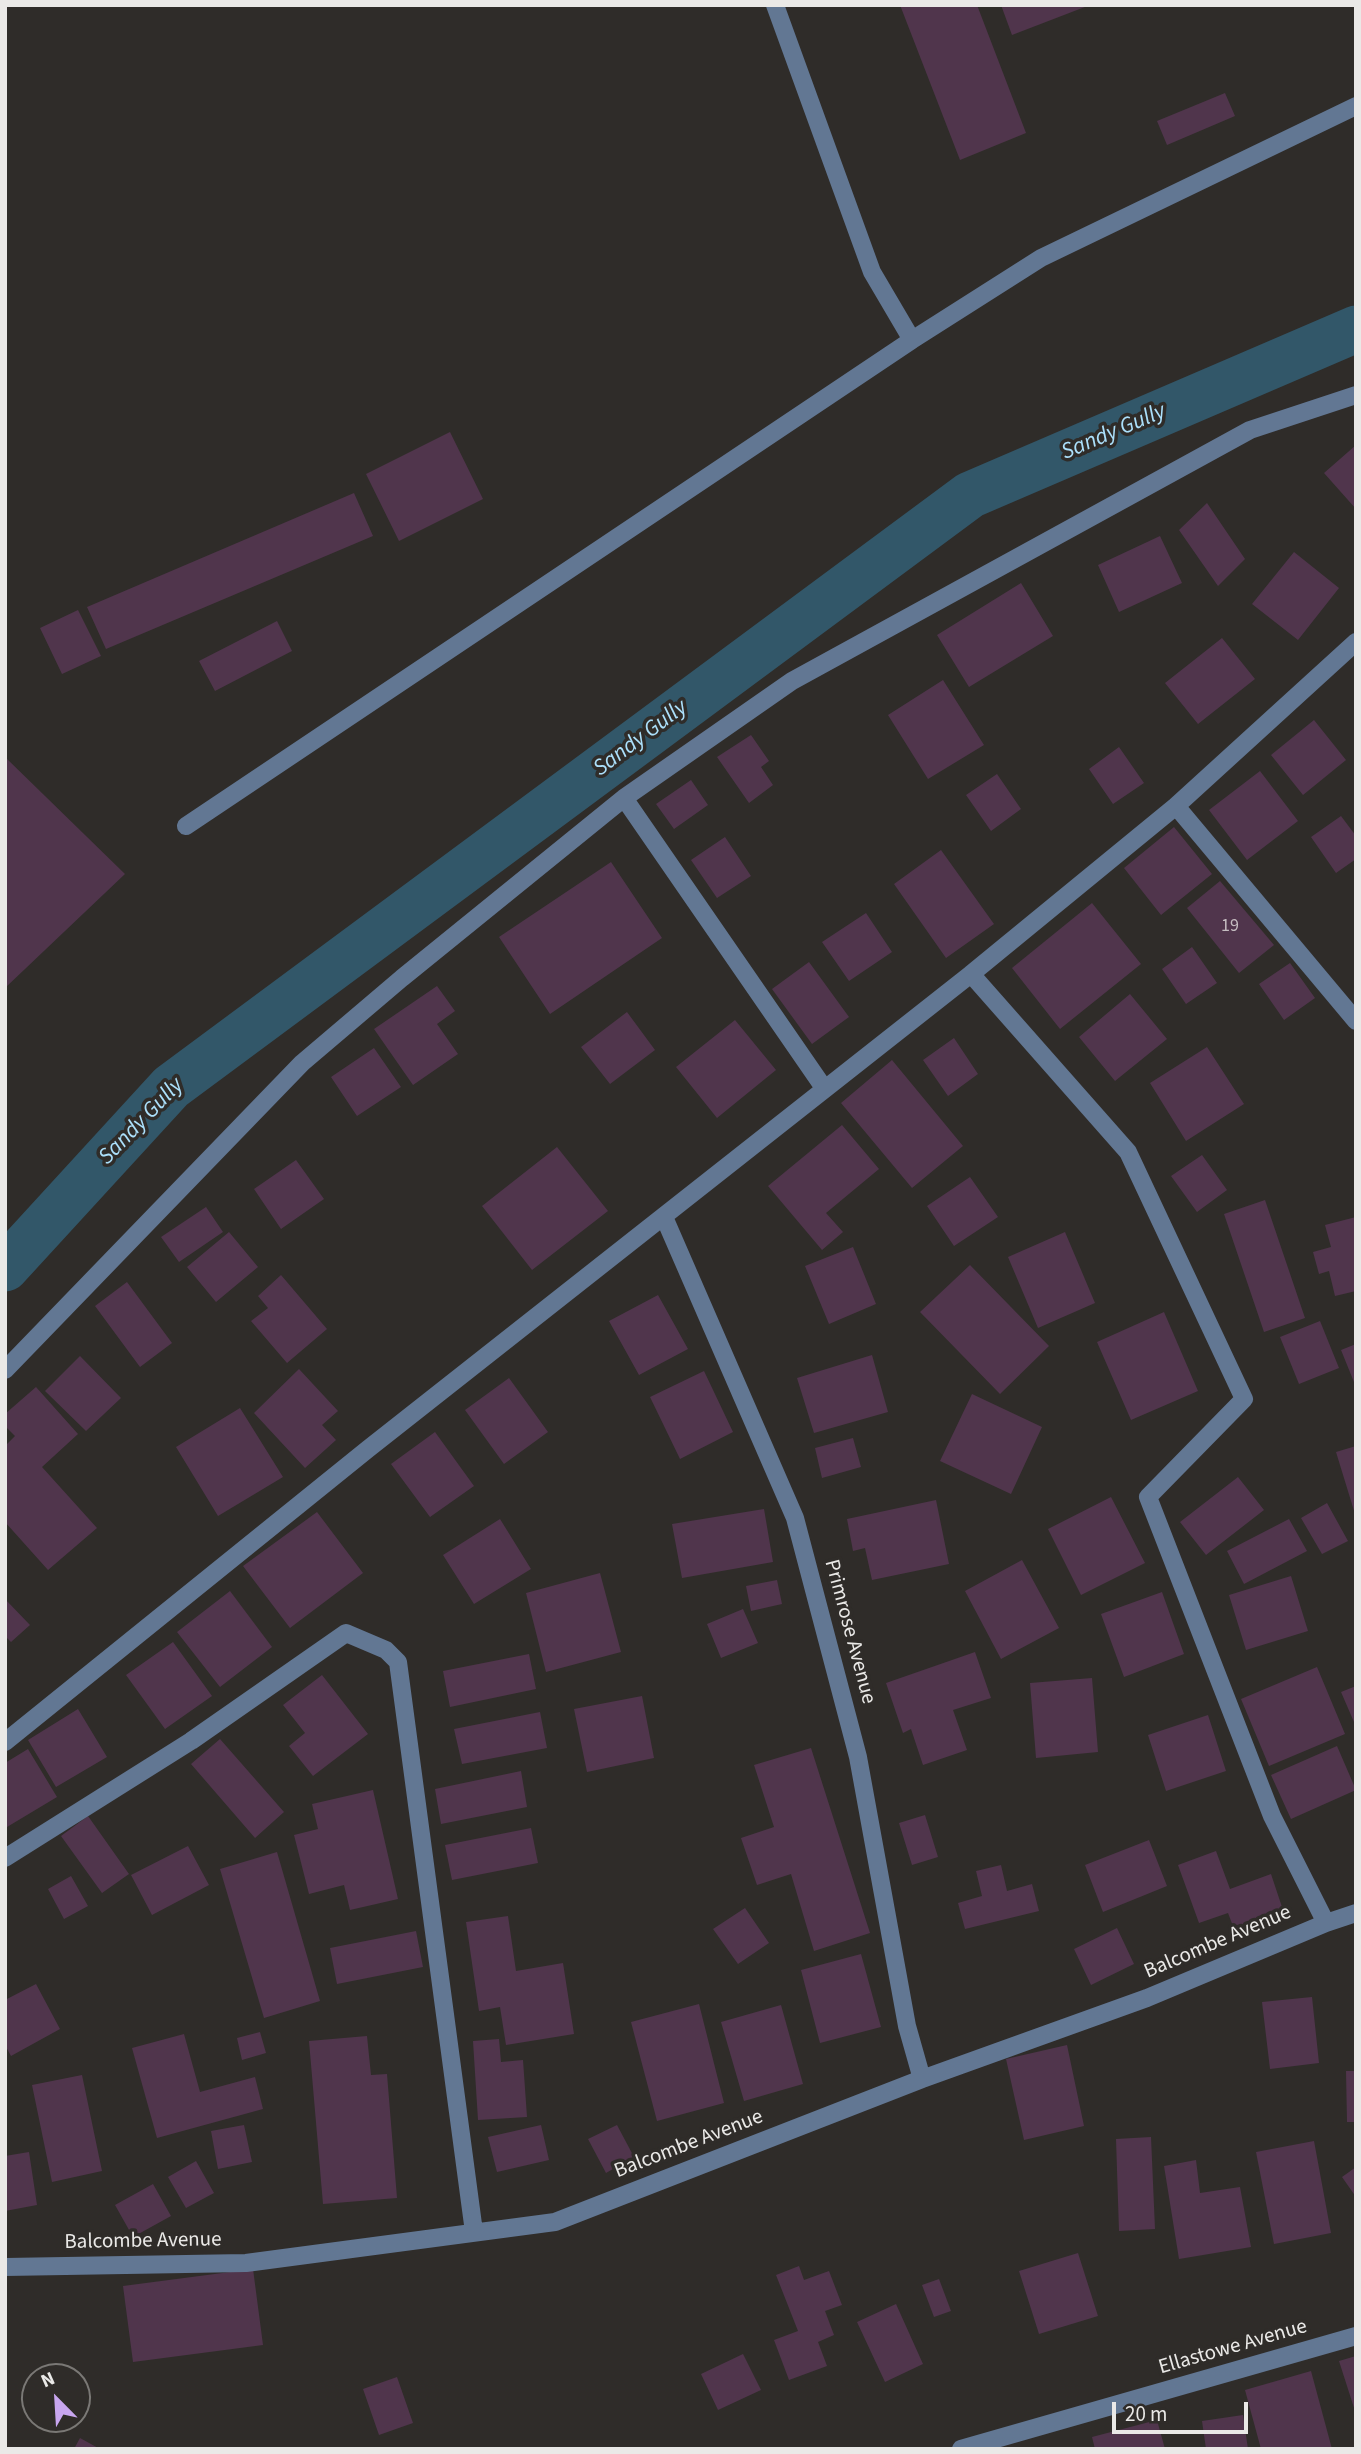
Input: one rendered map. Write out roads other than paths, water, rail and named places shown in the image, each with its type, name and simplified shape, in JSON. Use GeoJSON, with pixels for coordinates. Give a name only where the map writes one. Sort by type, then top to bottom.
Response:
{"type":"FeatureCollection","features":[{"type":"Feature","properties":{"kind":"street"},"geometry":{"type":"LineString","coordinates":[[775,5],[872,272],[912,340]]}},
{"type":"Feature","properties":{"kind":"street"},"geometry":{"type":"LineString","coordinates":[[186,826],[912,340],[1041,258],[1356,106]]}},
{"type":"Feature","properties":{"kind":"street"},"geometry":{"type":"LineString","coordinates":[[5,1370],[302,1063],[624,798],[792,681],[1250,430],[1356,395]]}},
{"type":"Feature","properties":{"kind":"street"},"geometry":{"type":"LineString","coordinates":[[5,1742],[368,1449],[971,974],[1176,806],[1356,642]]}},
{"type":"Feature","properties":{"kind":"street"},"geometry":{"type":"LineString","coordinates":[[624,798],[824,1088]]}},
{"type":"Feature","properties":{"kind":"street"},"geometry":{"type":"LineString","coordinates":[[1176,806],[1356,1021]]}},
{"type":"Feature","properties":{"kind":"street"},"geometry":{"type":"LineString","coordinates":[[971,974],[1128,1152],[1244,1399],[1148,1497],[1272,1816],[1326,1923]]}},
{"type":"Feature","properties":{"kind":"street","name":"Primrose Avenue"},"geometry":{"type":"LineString","coordinates":[[664,1217],[795,1518],[858,1757],[907,2026],[922,2079]]}},
{"type":"Feature","properties":{"kind":"street"},"geometry":{"type":"LineString","coordinates":[[5,1858],[191,1741],[346,1633],[386,1650],[398,1662],[474,2232]]}},
{"type":"Feature","properties":{"kind":"street","name":"Balcombe Avenue"},"geometry":{"type":"LineString","coordinates":[[5,2267],[246,2263],[555,2222],[922,2079],[1147,1998],[1356,1913]]}},
{"type":"Feature","properties":{"kind":"street","name":"Ellastowe Avenue"},"geometry":{"type":"LineString","coordinates":[[961,2449],[1356,2336]]}},
{"type":"Feature","properties":{"kind":"waterway","name":"Sandy Gully"},"geometry":{"type":"LineString","coordinates":[[5,1268],[171,1087],[970,495],[1356,329]]}}]}
